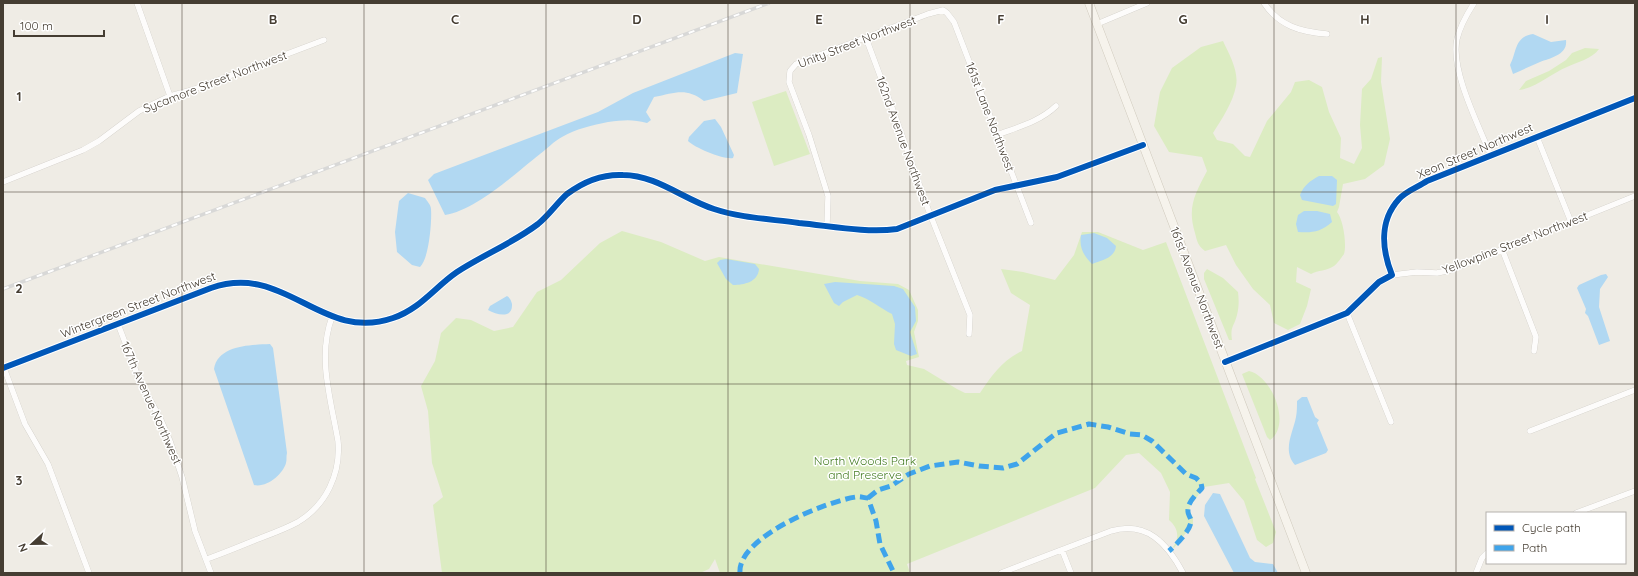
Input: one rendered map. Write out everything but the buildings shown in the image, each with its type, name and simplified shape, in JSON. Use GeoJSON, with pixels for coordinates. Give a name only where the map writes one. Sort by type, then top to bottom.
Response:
{"type":"FeatureCollection","features":[{"type":"Feature","properties":{"kind":"main road","name":"161st Avenue Northwest"},"geometry":{"type":"LineString","coordinates":[[1089,3],[1306,573]]}},
{"type":"Feature","properties":{"kind":"street"},"geometry":{"type":"LineString","coordinates":[[137,3],[170,96]]}},
{"type":"Feature","properties":{"kind":"street"},"geometry":{"type":"LineString","coordinates":[[1097,24],[1147,3]]}},
{"type":"Feature","properties":{"kind":"street"},"geometry":{"type":"LineString","coordinates":[[1264,3],[1277,18],[1291,27],[1307,32],[1327,34]]}},
{"type":"Feature","properties":{"kind":"street"},"geometry":{"type":"LineString","coordinates":[[1474,3],[1463,23],[1457,40],[1457,65],[1469,103],[1491,156]]}},
{"type":"Feature","properties":{"kind":"street","name":"Unity Street Northwest"},"geometry":{"type":"LineString","coordinates":[[827,226],[828,196],[809,135],[789,82],[790,71],[796,64],[928,14],[943,10],[947,13]]}},
{"type":"Feature","properties":{"kind":"street","name":"161st Lane Northwest"},"geometry":{"type":"LineString","coordinates":[[947,13],[954,22],[1031,223]]}},
{"type":"Feature","properties":{"kind":"street","name":"162nd Avenue Northwest"},"geometry":{"type":"LineString","coordinates":[[866,38],[931,216],[970,315],[969,334]]}},
{"type":"Feature","properties":{"kind":"street","name":"Sycamore Street Northwest"},"geometry":{"type":"LineString","coordinates":[[3,182],[83,150],[99,141],[139,110],[170,96],[192,90],[324,40]]}},
{"type":"Feature","properties":{"kind":"street","name":"Xeon Street Northwest"},"geometry":{"type":"LineString","coordinates":[[1392,275],[1387,262],[1383,239],[1385,227],[1391,211],[1398,200],[1407,192],[1427,181],[1635,98]]}},
{"type":"Feature","properties":{"kind":"street"},"geometry":{"type":"LineString","coordinates":[[997,135],[1038,120],[1047,115],[1056,106]]}},
{"type":"Feature","properties":{"kind":"street"},"geometry":{"type":"LineString","coordinates":[[1537,137],[1571,222]]}},
{"type":"Feature","properties":{"kind":"street","name":"Wintergreen Street Northwest"},"geometry":{"type":"LineString","coordinates":[[3,368],[215,287],[241,283],[258,284],[275,289],[332,317],[353,323],[370,324],[390,319],[406,312],[424,301],[456,273],[539,223],[568,194],[585,183],[604,176],[624,175],[642,177],[714,210],[742,216],[860,230],[888,230],[897,229],[995,190],[1057,177],[1143,145]]}},
{"type":"Feature","properties":{"kind":"street","name":"Yellowpine Street Northwest"},"geometry":{"type":"LineString","coordinates":[[1392,275],[1417,272],[1437,273],[1450,270],[1635,196]]}},
{"type":"Feature","properties":{"kind":"street"},"geometry":{"type":"LineString","coordinates":[[1502,249],[1536,337],[1534,351]]}},
{"type":"Feature","properties":{"kind":"street"},"geometry":{"type":"LineString","coordinates":[[1225,362],[1347,313],[1379,282],[1392,275]]}},
{"type":"Feature","properties":{"kind":"street"},"geometry":{"type":"LineString","coordinates":[[1347,313],[1391,422]]}},
{"type":"Feature","properties":{"kind":"street"},"geometry":{"type":"LineString","coordinates":[[207,559],[286,528],[301,520],[322,500],[334,478],[338,462],[338,445],[324,355],[325,338],[332,317]]}},
{"type":"Feature","properties":{"kind":"street","name":"167th Avenue Northwest"},"geometry":{"type":"LineString","coordinates":[[118,324],[136,374],[161,420],[172,447],[184,481],[195,531],[207,559],[211,573]]}},
{"type":"Feature","properties":{"kind":"street"},"geometry":{"type":"LineString","coordinates":[[3,368],[25,424],[48,464],[89,573]]}},
{"type":"Feature","properties":{"kind":"street"},"geometry":{"type":"LineString","coordinates":[[1530,431],[1635,390]]}},
{"type":"Feature","properties":{"kind":"street"},"geometry":{"type":"LineString","coordinates":[[1579,512],[1635,491]]}},
{"type":"Feature","properties":{"kind":"street"},"geometry":{"type":"LineString","coordinates":[[1001,573],[1115,530],[1140,530],[1153,535],[1162,542],[1175,559],[1183,573]]}},
{"type":"Feature","properties":{"kind":"street"},"geometry":{"type":"LineString","coordinates":[[1062,550],[1071,573]]}},
{"type":"Feature","properties":{"kind":"street"},"geometry":{"type":"LineString","coordinates":[[1476,573],[1482,558],[1486,554]]}},
{"type":"Feature","properties":{"kind":"green space"},"geometry":{"type":"Polygon","coordinates":[[[1223,41],[1231,57],[1237,80],[1235,92],[1230,104],[1213,133],[1217,140],[1233,144],[1245,156],[1250,157],[1267,121],[1291,92],[1295,82],[1309,80],[1322,87],[1329,112],[1341,138],[1340,158],[1354,164],[1362,148],[1360,125],[1362,89],[1371,79],[1378,58],[1382,57],[1381,82],[1390,139],[1384,165],[1365,179],[1343,184],[1337,212],[1344,232],[1344,254],[1334,266],[1311,274],[1297,267],[1296,282],[1311,289],[1307,306],[1300,324],[1288,330],[1274,323],[1270,305],[1253,289],[1236,265],[1226,245],[1205,251],[1199,245],[1193,224],[1192,208],[1196,194],[1207,171],[1202,157],[1169,152],[1154,126],[1160,92],[1172,68],[1201,47],[1223,41]]]}},
{"type":"Feature","properties":{"kind":"green space"},"geometry":{"type":"Polygon","coordinates":[[[1585,48],[1599,49],[1588,58],[1561,70],[1532,86],[1519,90],[1526,81],[1549,71],[1566,60],[1572,53],[1585,48]]]}},
{"type":"Feature","properties":{"kind":"green space"},"geometry":{"type":"Polygon","coordinates":[[[786,91],[810,154],[774,166],[752,102],[786,91]]]}},
{"type":"Feature","properties":{"kind":"green space","name":"North Woods Park and Preserve"},"geometry":{"type":"Polygon","coordinates":[[[622,231],[661,242],[705,261],[719,257],[860,281],[898,284],[909,290],[918,310],[918,321],[914,332],[919,357],[906,361],[907,365],[924,369],[965,393],[980,393],[1003,364],[1022,351],[1030,305],[1011,293],[1001,269],[1023,272],[1055,280],[1074,255],[1082,232],[1098,232],[1143,250],[1166,242],[1276,532],[1273,543],[1266,547],[1257,540],[1244,501],[1229,483],[1204,487],[1189,510],[1193,518],[1193,524],[1174,548],[1173,547],[1177,540],[1177,533],[1176,529],[1169,520],[1170,492],[1161,473],[1139,453],[1126,455],[1095,488],[907,564],[910,573],[720,573],[715,559],[709,569],[700,573],[442,573],[433,505],[443,497],[432,463],[428,411],[421,386],[435,361],[441,333],[456,318],[471,320],[494,331],[513,327],[537,292],[561,280],[600,243],[622,231]]]}},
{"type":"Feature","properties":{"kind":"green space"},"geometry":{"type":"Polygon","coordinates":[[[1207,269],[1223,278],[1238,292],[1238,309],[1232,329],[1232,340],[1229,340],[1204,279],[1204,273],[1207,269]]]}},
{"type":"Feature","properties":{"kind":"green space"},"geometry":{"type":"Polygon","coordinates":[[[1249,371],[1257,375],[1265,382],[1272,391],[1276,402],[1279,413],[1279,424],[1276,433],[1270,440],[1267,437],[1242,374],[1249,371]]]}},
{"type":"Feature","properties":{"kind":"water"},"geometry":{"type":"Polygon","coordinates":[[[1533,34],[1551,42],[1566,40],[1566,45],[1558,55],[1513,74],[1510,65],[1519,42],[1522,38],[1533,34]]]}},
{"type":"Feature","properties":{"kind":"water"},"geometry":{"type":"Polygon","coordinates":[[[735,53],[743,54],[737,93],[704,101],[692,94],[680,92],[654,97],[646,112],[651,120],[647,123],[628,120],[608,122],[567,134],[556,141],[495,190],[470,206],[457,212],[445,215],[428,180],[434,174],[598,112],[633,93],[735,53]]]}},
{"type":"Feature","properties":{"kind":"water"},"geometry":{"type":"Polygon","coordinates":[[[715,119],[721,127],[734,155],[733,158],[710,153],[688,141],[689,137],[704,121],[715,119]]]}},
{"type":"Feature","properties":{"kind":"water"},"geometry":{"type":"Polygon","coordinates":[[[1319,176],[1332,176],[1337,180],[1336,204],[1333,206],[1302,200],[1300,195],[1305,186],[1319,176]]]}},
{"type":"Feature","properties":{"kind":"water"},"geometry":{"type":"Polygon","coordinates":[[[408,193],[425,198],[431,208],[428,248],[426,256],[420,267],[412,265],[397,252],[395,232],[399,201],[408,193]]]}},
{"type":"Feature","properties":{"kind":"water"},"geometry":{"type":"Polygon","coordinates":[[[1304,211],[1317,211],[1330,214],[1332,222],[1324,228],[1316,231],[1298,232],[1296,224],[1298,215],[1304,211]]]}},
{"type":"Feature","properties":{"kind":"water"},"geometry":{"type":"Polygon","coordinates":[[[1094,233],[1107,238],[1116,246],[1111,256],[1092,264],[1082,251],[1081,235],[1094,233]]]}},
{"type":"Feature","properties":{"kind":"water"},"geometry":{"type":"Polygon","coordinates":[[[726,259],[755,264],[759,269],[756,277],[750,282],[733,285],[726,279],[717,263],[720,260],[726,259]]]}},
{"type":"Feature","properties":{"kind":"water"},"geometry":{"type":"Polygon","coordinates":[[[1606,274],[1608,277],[1600,289],[1599,307],[1610,341],[1599,345],[1588,316],[1585,313],[1586,309],[1577,288],[1579,285],[1606,274]]]}},
{"type":"Feature","properties":{"kind":"water"},"geometry":{"type":"Polygon","coordinates":[[[835,282],[894,286],[903,289],[915,307],[916,321],[910,332],[917,354],[911,356],[896,350],[894,344],[895,324],[892,314],[857,295],[843,302],[839,306],[834,303],[824,284],[835,282]]]}},
{"type":"Feature","properties":{"kind":"water"},"geometry":{"type":"Polygon","coordinates":[[[507,296],[512,304],[512,309],[510,312],[507,314],[500,314],[488,310],[490,306],[507,296]]]}},
{"type":"Feature","properties":{"kind":"water"},"geometry":{"type":"Polygon","coordinates":[[[270,344],[273,348],[287,453],[286,463],[282,472],[274,479],[264,484],[254,485],[214,369],[217,361],[228,351],[245,346],[270,344]]]}},
{"type":"Feature","properties":{"kind":"water"},"geometry":{"type":"Polygon","coordinates":[[[1302,397],[1307,397],[1315,417],[1319,420],[1317,423],[1328,450],[1326,453],[1295,465],[1289,453],[1289,447],[1296,417],[1297,401],[1302,397]]]}},
{"type":"Feature","properties":{"kind":"water"},"geometry":{"type":"Polygon","coordinates":[[[1213,493],[1220,494],[1250,558],[1255,562],[1273,564],[1278,573],[1234,573],[1204,516],[1205,505],[1213,493]]]}},
{"type":"Feature","properties":{"kind":"railway"},"geometry":{"type":"LineString","coordinates":[[3,289],[769,3]]}},
{"type":"Feature","properties":{"kind":"marked path"},"geometry":{"type":"LineString","coordinates":[[868,498],[878,490],[891,486],[909,474],[930,466],[958,462],[1003,468],[1017,464],[1057,433],[1089,424],[1108,427],[1130,434],[1142,435],[1152,441],[1186,474],[1196,478],[1201,483],[1202,488],[1192,499],[1188,508],[1188,513],[1191,519],[1189,529],[1169,551]]}},
{"type":"Feature","properties":{"kind":"marked path"},"geometry":{"type":"LineString","coordinates":[[740,573],[743,560],[753,546],[768,534],[806,513],[856,497],[868,498],[876,521],[880,544],[894,573]]}},
{"type":"Feature","properties":{"kind":"cycle path"},"geometry":{"type":"LineString","coordinates":[[1225,362],[1347,313],[1379,282],[1392,275],[1386,256],[1384,236],[1385,226],[1388,217],[1399,199],[1409,191],[1427,181],[1635,98]]}},
{"type":"Feature","properties":{"kind":"cycle path"},"geometry":{"type":"LineString","coordinates":[[3,368],[211,288],[237,283],[261,285],[283,293],[324,313],[345,320],[368,323],[393,318],[411,309],[457,272],[538,224],[567,194],[586,182],[601,177],[623,175],[647,179],[714,209],[756,218],[848,229],[885,230],[897,229],[995,190],[1057,177],[1143,145]]}}]}
